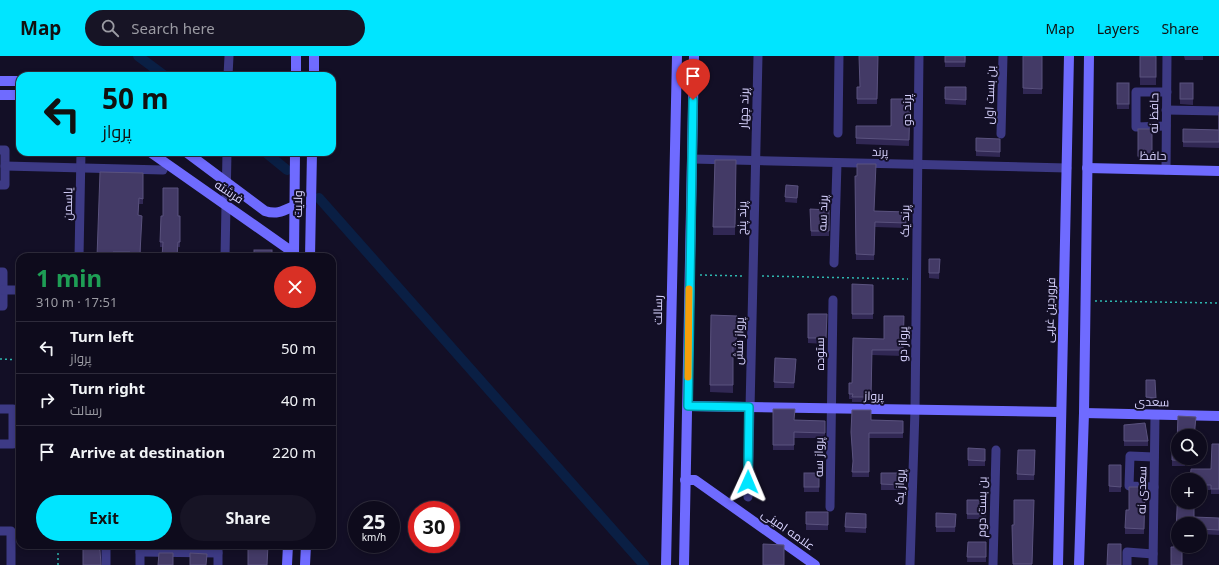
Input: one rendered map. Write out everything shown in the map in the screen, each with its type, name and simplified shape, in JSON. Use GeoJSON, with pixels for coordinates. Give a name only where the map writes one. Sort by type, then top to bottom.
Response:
{"type":"FeatureCollection","features":[{"type":"Feature","properties":{"kind":"street"},"geometry":{"type":"LineString","coordinates":[[228,72],[229,56]]}},
{"type":"Feature","properties":{"kind":"street"},"geometry":{"type":"LineString","coordinates":[[296,56],[296,72]]}},
{"type":"Feature","properties":{"kind":"street"},"geometry":{"type":"LineString","coordinates":[[314,56],[314,72]]}},
{"type":"Feature","properties":{"kind":"street","name":"رسالت"},"geometry":{"type":"LineString","coordinates":[[666,565],[677,56]]}},
{"type":"Feature","properties":{"kind":"street"},"geometry":{"type":"LineString","coordinates":[[684,565],[694,56]]}},
{"type":"Feature","properties":{"kind":"street","name":"پرند چهار"},"geometry":{"type":"LineString","coordinates":[[754,161],[758,56]]}},
{"type":"Feature","properties":{"kind":"street"},"geometry":{"type":"LineString","coordinates":[[838,133],[839,56]]}},
{"type":"Feature","properties":{"kind":"street","name":"پرند دو"},"geometry":{"type":"LineString","coordinates":[[919,56],[919,165]]}},
{"type":"Feature","properties":{"kind":"street","name":"بن بست اول"},"geometry":{"type":"LineString","coordinates":[[1001,134],[1003,56]]}},
{"type":"Feature","properties":{"kind":"street","name":"فروردین غربی"},"geometry":{"type":"LineString","coordinates":[[1058,565],[1069,56]]}},
{"type":"Feature","properties":{"kind":"street"},"geometry":{"type":"LineString","coordinates":[[1079,565],[1084,413],[1089,56]]}},
{"type":"Feature","properties":{"kind":"street","name":"حافظ نه"},"geometry":{"type":"LineString","coordinates":[[1166,170],[1167,56]]}},
{"type":"Feature","properties":{"kind":"street"},"geometry":{"type":"LineString","coordinates":[[0,81],[16,81]]}},
{"type":"Feature","properties":{"kind":"street"},"geometry":{"type":"LineString","coordinates":[[1166,126],[1136,127],[1136,92],[1167,92]]}},
{"type":"Feature","properties":{"kind":"street"},"geometry":{"type":"LineString","coordinates":[[0,95],[16,95]]}},
{"type":"Feature","properties":{"kind":"street"},"geometry":{"type":"LineString","coordinates":[[1166,110],[1219,112]]}},
{"type":"Feature","properties":{"kind":"street"},"geometry":{"type":"LineString","coordinates":[[0,150],[5,150],[5,185],[0,185]]}},
{"type":"Feature","properties":{"kind":"street","name":"یاسمن"},"geometry":{"type":"LineString","coordinates":[[79,253],[81,156]]}},
{"type":"Feature","properties":{"kind":"street","name":"فرشته"},"geometry":{"type":"LineString","coordinates":[[156,156],[291,253]]}},
{"type":"Feature","properties":{"kind":"street","name":"فرشته"},"geometry":{"type":"LineString","coordinates":[[192,156],[227,181],[265,211],[273,214],[280,213],[294,206]]}},
{"type":"Feature","properties":{"kind":"street"},"geometry":{"type":"LineString","coordinates":[[225,253],[227,156]]}},
{"type":"Feature","properties":{"kind":"street","name":"ولایت"},"geometry":{"type":"LineString","coordinates":[[294,253],[295,156]]}},
{"type":"Feature","properties":{"kind":"street","name":"ولایت"},"geometry":{"type":"LineString","coordinates":[[310,253],[312,156]]}},
{"type":"Feature","properties":{"kind":"street","name":"پرند"},"geometry":{"type":"LineString","coordinates":[[692,159],[1067,168]]}},
{"type":"Feature","properties":{"kind":"street","name":"پرند پنج"},"geometry":{"type":"LineString","coordinates":[[753,276],[754,161]]}},
{"type":"Feature","properties":{"kind":"street","name":"پرند سه"},"geometry":{"type":"LineString","coordinates":[[834,263],[837,163]]}},
{"type":"Feature","properties":{"kind":"street","name":"پرند یک"},"geometry":{"type":"LineString","coordinates":[[916,279],[919,165]]}},
{"type":"Feature","properties":{"kind":"street"},"geometry":{"type":"LineString","coordinates":[[5,166],[162,170]]}},
{"type":"Feature","properties":{"kind":"street","name":"حافظ"},"geometry":{"type":"LineString","coordinates":[[1087,168],[1219,171]]}},
{"type":"Feature","properties":{"kind":"street"},"geometry":{"type":"LineString","coordinates":[[0,272],[3,272],[3,306],[0,306]]}},
{"type":"Feature","properties":{"kind":"street","name":"پرواز شش"},"geometry":{"type":"LineString","coordinates":[[748,498],[753,276]]}},
{"type":"Feature","properties":{"kind":"street","name":"پرواز دو"},"geometry":{"type":"LineString","coordinates":[[915,410],[916,279]]}},
{"type":"Feature","properties":{"kind":"street"},"geometry":{"type":"LineString","coordinates":[[3,290],[16,290]]}},
{"type":"Feature","properties":{"kind":"street","name":"ستوده"},"geometry":{"type":"LineString","coordinates":[[832,408],[833,300]]}},
{"type":"Feature","properties":{"kind":"street","name":"پرواز"},"geometry":{"type":"LineString","coordinates":[[688,406],[1061,412]]}},
{"type":"Feature","properties":{"kind":"street","name":"پرواز سه"},"geometry":{"type":"LineString","coordinates":[[830,507],[832,408]]}},
{"type":"Feature","properties":{"kind":"street"},"geometry":{"type":"LineString","coordinates":[[0,409],[13,409],[13,444],[0,444]]}},
{"type":"Feature","properties":{"kind":"street","name":"پرواز یک"},"geometry":{"type":"LineString","coordinates":[[910,565],[915,410]]}},
{"type":"Feature","properties":{"kind":"street","name":"سعدی"},"geometry":{"type":"LineString","coordinates":[[1084,413],[1219,416]]}},
{"type":"Feature","properties":{"kind":"street","name":"سعدی نه"},"geometry":{"type":"LineString","coordinates":[[1153,565],[1155,415]]}},
{"type":"Feature","properties":{"kind":"street","name":"بن بست دوم"},"geometry":{"type":"LineString","coordinates":[[993,565],[996,450]]}},
{"type":"Feature","properties":{"kind":"street"},"geometry":{"type":"LineString","coordinates":[[1154,457],[1130,456],[1129,486],[1154,487]]}},
{"type":"Feature","properties":{"kind":"street","name":"علامه امینی"},"geometry":{"type":"LineString","coordinates":[[686,480],[696,480],[815,565]]}},
{"type":"Feature","properties":{"kind":"street"},"geometry":{"type":"LineString","coordinates":[[0,531],[11,531],[11,565]]}},
{"type":"Feature","properties":{"kind":"street"},"geometry":{"type":"LineString","coordinates":[[106,549],[106,565]]}},
{"type":"Feature","properties":{"kind":"street"},"geometry":{"type":"LineString","coordinates":[[140,549],[140,565]]}},
{"type":"Feature","properties":{"kind":"street"},"geometry":{"type":"LineString","coordinates":[[218,549],[218,565]]}},
{"type":"Feature","properties":{"kind":"street"},"geometry":{"type":"LineString","coordinates":[[287,565],[288,549]]}},
{"type":"Feature","properties":{"kind":"street"},"geometry":{"type":"LineString","coordinates":[[306,549],[306,565]]}},
{"type":"Feature","properties":{"kind":"street"},"geometry":{"type":"LineString","coordinates":[[1127,565],[1127,552],[1153,554]]}},
{"type":"Feature","properties":{"kind":"path"},"geometry":{"type":"LineString","coordinates":[[690,275],[916,279]]}},
{"type":"Feature","properties":{"kind":"path"},"geometry":{"type":"LineString","coordinates":[[1085,300],[1219,303]]}},
{"type":"Feature","properties":{"kind":"path"},"geometry":{"type":"LineString","coordinates":[[0,359],[16,360]]}},
{"type":"Feature","properties":{"kind":"path"},"geometry":{"type":"LineString","coordinates":[[58,549],[58,565]]}},
{"type":"Feature","properties":{"kind":"building"},"geometry":{"type":"Polygon","coordinates":[[[859,56],[878,56],[877,99],[857,99],[857,87],[860,87],[859,56]]]}},
{"type":"Feature","properties":{"kind":"building"},"geometry":{"type":"Polygon","coordinates":[[[945,56],[965,56],[965,62],[945,62],[945,56]]]}},
{"type":"Feature","properties":{"kind":"building"},"geometry":{"type":"Polygon","coordinates":[[[1023,56],[1042,56],[1042,89],[1023,88],[1023,56]]]}},
{"type":"Feature","properties":{"kind":"building"},"geometry":{"type":"Polygon","coordinates":[[[1140,56],[1156,56],[1156,77],[1140,77],[1140,56]]]}},
{"type":"Feature","properties":{"kind":"building"},"geometry":{"type":"Polygon","coordinates":[[[1117,83],[1129,83],[1129,104],[1117,104],[1117,83]]]}},
{"type":"Feature","properties":{"kind":"building"},"geometry":{"type":"Polygon","coordinates":[[[1180,83],[1193,83],[1193,99],[1180,99],[1180,83]]]}},
{"type":"Feature","properties":{"kind":"building"},"geometry":{"type":"Polygon","coordinates":[[[945,87],[966,87],[966,100],[945,99],[945,87]]]}},
{"type":"Feature","properties":{"kind":"building"},"geometry":{"type":"Polygon","coordinates":[[[891,99],[910,99],[909,140],[856,138],[856,126],[891,126],[891,99]]]}},
{"type":"Feature","properties":{"kind":"building"},"geometry":{"type":"Polygon","coordinates":[[[1138,129],[1152,129],[1152,156],[1138,156],[1138,129]]]}},
{"type":"Feature","properties":{"kind":"building"},"geometry":{"type":"Polygon","coordinates":[[[1183,129],[1219,130],[1219,142],[1183,142],[1183,129]]]}},
{"type":"Feature","properties":{"kind":"building"},"geometry":{"type":"Polygon","coordinates":[[[976,138],[1000,139],[1000,152],[976,151],[976,138]]]}},
{"type":"Feature","properties":{"kind":"building"},"geometry":{"type":"Polygon","coordinates":[[[715,160],[736,160],[735,227],[713,227],[715,160]]]}},
{"type":"Feature","properties":{"kind":"building"},"geometry":{"type":"Polygon","coordinates":[[[857,164],[876,164],[874,211],[906,212],[906,223],[875,222],[874,255],[856,254],[855,176],[857,176],[857,164]]]}},
{"type":"Feature","properties":{"kind":"building"},"geometry":{"type":"Polygon","coordinates":[[[100,172],[143,173],[143,199],[139,198],[138,215],[142,216],[140,253],[97,253],[100,172]]]}},
{"type":"Feature","properties":{"kind":"building"},"geometry":{"type":"Polygon","coordinates":[[[786,185],[798,186],[797,198],[785,197],[786,185]]]}},
{"type":"Feature","properties":{"kind":"building"},"geometry":{"type":"Polygon","coordinates":[[[163,188],[178,188],[180,242],[178,242],[177,253],[162,253],[163,242],[160,242],[161,216],[163,216],[163,188]]]}},
{"type":"Feature","properties":{"kind":"building"},"geometry":{"type":"Polygon","coordinates":[[[810,209],[829,210],[829,231],[811,231],[810,209]]]}},
{"type":"Feature","properties":{"kind":"building"},"geometry":{"type":"Polygon","coordinates":[[[254,250],[272,250],[272,253],[254,253],[254,250]]]}},
{"type":"Feature","properties":{"kind":"building"},"geometry":{"type":"Polygon","coordinates":[[[929,259],[940,259],[939,273],[929,273],[929,259]]]}},
{"type":"Feature","properties":{"kind":"building"},"geometry":{"type":"Polygon","coordinates":[[[852,284],[873,285],[873,314],[852,314],[852,284]]]}},
{"type":"Feature","properties":{"kind":"building"},"geometry":{"type":"Polygon","coordinates":[[[808,314],[827,314],[826,338],[808,338],[808,314]]]}},
{"type":"Feature","properties":{"kind":"building"},"geometry":{"type":"Polygon","coordinates":[[[711,315],[737,316],[736,347],[733,347],[733,385],[710,385],[711,315]]]}},
{"type":"Feature","properties":{"kind":"building"},"geometry":{"type":"Polygon","coordinates":[[[884,316],[904,316],[903,350],[872,350],[871,397],[852,397],[853,394],[849,394],[849,383],[852,383],[853,338],[884,339],[884,316]]]}},
{"type":"Feature","properties":{"kind":"building"},"geometry":{"type":"Polygon","coordinates":[[[775,358],[796,359],[794,383],[774,382],[775,358]]]}},
{"type":"Feature","properties":{"kind":"building"},"geometry":{"type":"Polygon","coordinates":[[[1146,380],[1155,380],[1156,398],[1146,397],[1146,380]]]}},
{"type":"Feature","properties":{"kind":"building"},"geometry":{"type":"Polygon","coordinates":[[[773,409],[795,409],[794,420],[825,421],[825,433],[794,432],[794,445],[773,445],[773,409]]]}},
{"type":"Feature","properties":{"kind":"building"},"geometry":{"type":"Polygon","coordinates":[[[852,410],[871,410],[871,420],[903,421],[903,433],[869,433],[869,472],[852,472],[852,410]]]}},
{"type":"Feature","properties":{"kind":"building"},"geometry":{"type":"Polygon","coordinates":[[[1178,416],[1196,417],[1195,429],[1178,429],[1178,416]]]}},
{"type":"Feature","properties":{"kind":"building"},"geometry":{"type":"Polygon","coordinates":[[[1145,423],[1148,441],[1124,441],[1124,425],[1145,423]]]}},
{"type":"Feature","properties":{"kind":"building"},"geometry":{"type":"Polygon","coordinates":[[[1212,444],[1219,444],[1219,489],[1211,489],[1211,485],[1207,485],[1207,473],[1191,473],[1191,469],[1211,469],[1212,444]]]}},
{"type":"Feature","properties":{"kind":"building"},"geometry":{"type":"Polygon","coordinates":[[[968,448],[985,449],[985,461],[968,460],[968,448]]]}},
{"type":"Feature","properties":{"kind":"building"},"geometry":{"type":"Polygon","coordinates":[[[1018,450],[1035,450],[1034,475],[1017,474],[1018,450]]]}},
{"type":"Feature","properties":{"kind":"building"},"geometry":{"type":"Polygon","coordinates":[[[1109,465],[1121,465],[1121,487],[1109,486],[1109,465]]]}},
{"type":"Feature","properties":{"kind":"building"},"geometry":{"type":"Polygon","coordinates":[[[804,473],[819,473],[819,487],[804,487],[804,473]]]}},
{"type":"Feature","properties":{"kind":"building"},"geometry":{"type":"Polygon","coordinates":[[[881,473],[901,473],[901,485],[881,484],[881,473]]]}},
{"type":"Feature","properties":{"kind":"building"},"geometry":{"type":"Polygon","coordinates":[[[1129,487],[1145,487],[1144,529],[1125,528],[1126,510],[1129,510],[1129,487]]]}},
{"type":"Feature","properties":{"kind":"building"},"geometry":{"type":"Polygon","coordinates":[[[967,500],[987,500],[986,514],[967,514],[967,500]]]}},
{"type":"Feature","properties":{"kind":"building"},"geometry":{"type":"Polygon","coordinates":[[[1014,500],[1034,500],[1032,564],[1013,564],[1012,525],[1014,525],[1014,500]]]}},
{"type":"Feature","properties":{"kind":"building"},"geometry":{"type":"Polygon","coordinates":[[[1177,509],[1194,509],[1194,517],[1177,517],[1177,509]]]}},
{"type":"Feature","properties":{"kind":"building"},"geometry":{"type":"Polygon","coordinates":[[[806,512],[828,512],[828,525],[806,524],[806,512]]]}},
{"type":"Feature","properties":{"kind":"building"},"geometry":{"type":"Polygon","coordinates":[[[846,513],[866,514],[866,528],[845,527],[846,513]]]}},
{"type":"Feature","properties":{"kind":"building"},"geometry":{"type":"Polygon","coordinates":[[[936,513],[956,514],[955,527],[936,527],[936,513]]]}},
{"type":"Feature","properties":{"kind":"building"},"geometry":{"type":"Polygon","coordinates":[[[1207,518],[1219,518],[1219,530],[1207,529],[1207,518]]]}},
{"type":"Feature","properties":{"kind":"building"},"geometry":{"type":"Polygon","coordinates":[[[968,542],[986,542],[986,557],[967,557],[968,542]]]}},
{"type":"Feature","properties":{"kind":"building"},"geometry":{"type":"Polygon","coordinates":[[[763,544],[784,545],[784,565],[763,565],[763,544]]]}},
{"type":"Feature","properties":{"kind":"building"},"geometry":{"type":"Polygon","coordinates":[[[1108,544],[1121,544],[1121,565],[1107,565],[1108,544]]]}},
{"type":"Feature","properties":{"kind":"building"},"geometry":{"type":"Polygon","coordinates":[[[83,549],[100,550],[101,565],[83,565],[83,549]]]}},
{"type":"Feature","properties":{"kind":"building"},"geometry":{"type":"Polygon","coordinates":[[[248,549],[268,549],[267,565],[248,565],[248,549]]]}},
{"type":"Feature","properties":{"kind":"building"},"geometry":{"type":"Polygon","coordinates":[[[159,553],[173,553],[173,565],[158,565],[159,553]]]}},
{"type":"Feature","properties":{"kind":"building"},"geometry":{"type":"Polygon","coordinates":[[[190,553],[207,554],[206,565],[190,565],[190,553]]]}},
{"type":"Feature","properties":{"kind":"building"},"geometry":{"type":"Polygon","coordinates":[[[1171,553],[1182,553],[1182,565],[1171,565],[1171,553]]]}},
{"type":"Feature","properties":{"kind":"waterway"},"geometry":{"type":"LineString","coordinates":[[138,56],[160,72]]}},
{"type":"Feature","properties":{"kind":"waterway"},"geometry":{"type":"LineString","coordinates":[[270,156],[287,170]]}},
{"type":"Feature","properties":{"kind":"waterway"},"geometry":{"type":"LineString","coordinates":[[319,198],[644,565]]}},
{"type":"Feature","properties":{"kind":"slow traffic"},"geometry":{"type":"LineString","coordinates":[[688,377],[689,289]]}},
{"type":"Feature","properties":{"kind":"route"},"geometry":{"type":"LineString","coordinates":[[693,100],[688,406],[749,407],[748,482]]}}]}
